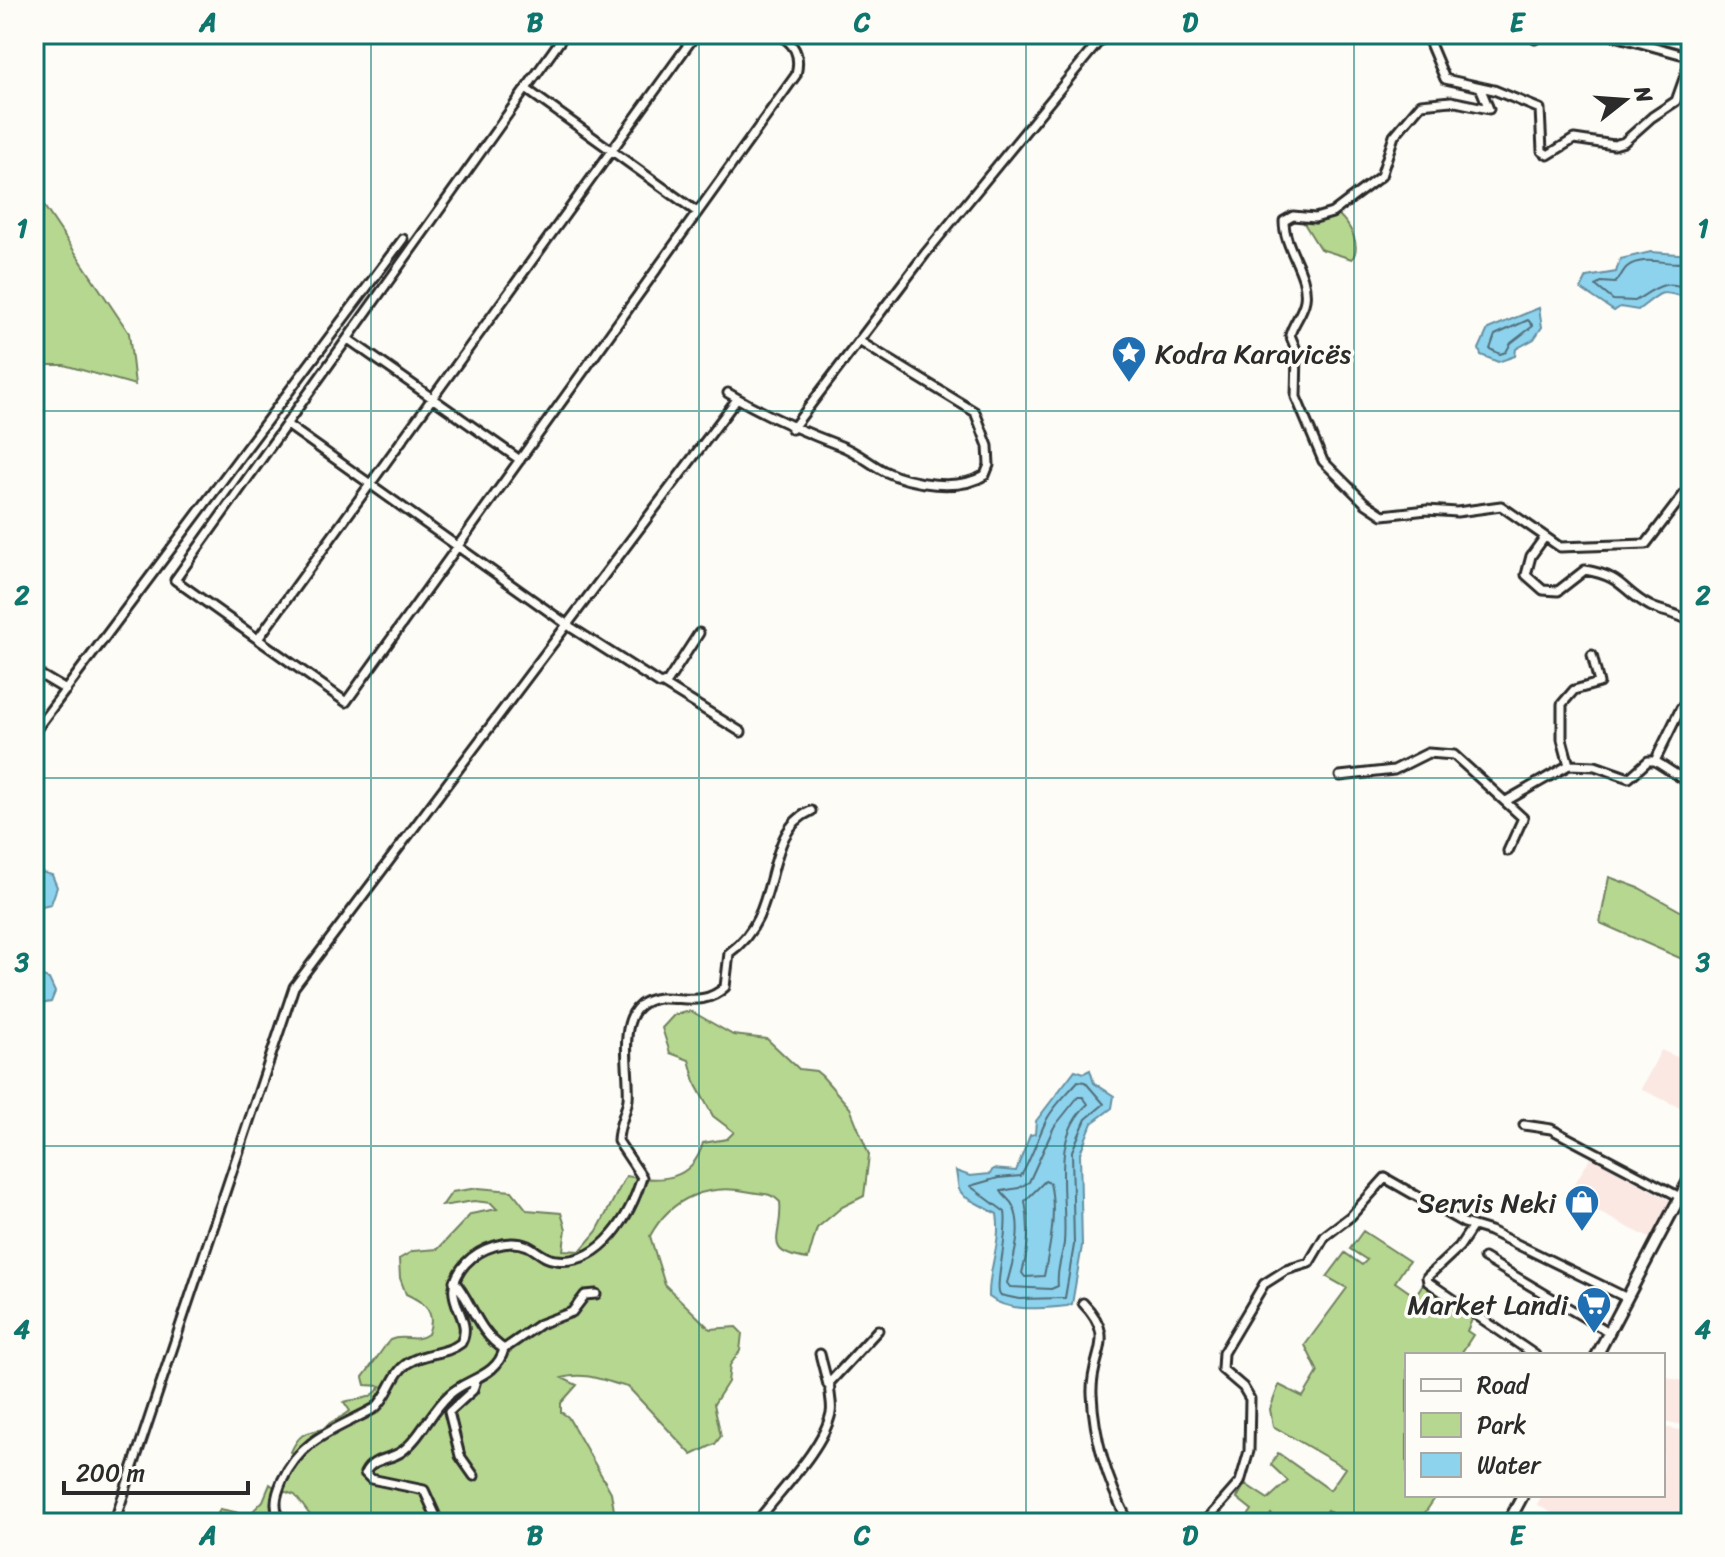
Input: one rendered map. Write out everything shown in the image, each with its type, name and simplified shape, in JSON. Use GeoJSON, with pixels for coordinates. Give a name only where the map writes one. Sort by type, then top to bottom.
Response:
{"type":"FeatureCollection","features":[{"type":"Feature","properties":{"kind":"main road"},"geometry":{"type":"LineString","coordinates":[[1598,1353],[1691,1176]]}},
{"type":"Feature","properties":{"kind":"main road"},"geometry":{"type":"LineString","coordinates":[[1508,1523],[1522,1497]]}},
{"type":"Feature","properties":{"kind":"street"},"geometry":{"type":"LineString","coordinates":[[565,34],[175,580],[346,702],[796,75],[799,62],[796,49],[787,38],[776,34]]}},
{"type":"Feature","properties":{"kind":"street"},"geometry":{"type":"LineString","coordinates":[[258,639],[696,34]]}},
{"type":"Feature","properties":{"kind":"street"},"geometry":{"type":"LineString","coordinates":[[792,429],[925,254],[1105,34]]}},
{"type":"Feature","properties":{"kind":"street"},"geometry":{"type":"LineString","coordinates":[[1426,34],[1445,79],[1530,102],[1540,109],[1540,144],[1542,151],[1548,155],[1574,139],[1614,145],[1624,142],[1676,101],[1691,58],[1608,34]]}},
{"type":"Feature","properties":{"kind":"street"},"geometry":{"type":"LineString","coordinates":[[1555,34],[1567,34]]}},
{"type":"Feature","properties":{"kind":"street"},"geometry":{"type":"LineString","coordinates":[[1480,87],[1490,104],[1489,109],[1451,101],[1421,104],[1394,136],[1381,176],[1332,213],[1315,218],[1293,216],[1284,221],[1285,235],[1303,281],[1305,298],[1291,331],[1297,352],[1296,397],[1323,461],[1376,512],[1383,515],[1427,510],[1457,512],[1501,506],[1544,538],[1570,549],[1640,546],[1691,485]]}},
{"type":"Feature","properties":{"kind":"street"},"geometry":{"type":"LineString","coordinates":[[526,89],[697,212]]}},
{"type":"Feature","properties":{"kind":"street"},"geometry":{"type":"LineString","coordinates":[[34,732],[403,239]]}},
{"type":"Feature","properties":{"kind":"street"},"geometry":{"type":"LineString","coordinates":[[348,339],[520,460]]}},
{"type":"Feature","properties":{"kind":"street"},"geometry":{"type":"LineString","coordinates":[[728,393],[792,429],[841,446],[889,473],[952,486],[970,483],[985,475],[989,465],[988,446],[975,412],[859,341]]}},
{"type":"Feature","properties":{"kind":"street"},"geometry":{"type":"LineString","coordinates":[[114,1523],[294,987],[737,399]]}},
{"type":"Feature","properties":{"kind":"street"},"geometry":{"type":"LineString","coordinates":[[286,424],[567,624],[741,732]]}},
{"type":"Feature","properties":{"kind":"street"},"geometry":{"type":"LineString","coordinates":[[1544,538],[1531,556],[1526,575],[1543,590],[1558,591],[1580,571],[1592,571],[1616,578],[1636,598],[1691,622]]}},
{"type":"Feature","properties":{"kind":"street"},"geometry":{"type":"LineString","coordinates":[[663,684],[674,674],[699,633]]}},
{"type":"Feature","properties":{"kind":"street"},"geometry":{"type":"LineString","coordinates":[[1569,765],[1562,739],[1562,704],[1574,690],[1600,681],[1592,655]]}},
{"type":"Feature","properties":{"kind":"street"},"geometry":{"type":"LineString","coordinates":[[34,671],[66,690]]}},
{"type":"Feature","properties":{"kind":"street"},"geometry":{"type":"LineString","coordinates":[[1655,761],[1681,708],[1691,700]]}},
{"type":"Feature","properties":{"kind":"street"},"geometry":{"type":"LineString","coordinates":[[1340,776],[1394,770],[1428,753],[1454,755],[1523,818],[1508,851]]}},
{"type":"Feature","properties":{"kind":"street"},"geometry":{"type":"LineString","coordinates":[[1506,801],[1569,765],[1595,766],[1629,778],[1648,761],[1655,761],[1691,784]]}},
{"type":"Feature","properties":{"kind":"street"},"geometry":{"type":"LineString","coordinates":[[282,1523],[275,1505],[277,1493],[293,1458],[303,1447],[375,1408],[385,1399],[399,1371],[408,1363],[461,1343],[464,1326],[452,1295],[454,1281],[473,1257],[503,1244],[528,1246],[554,1260],[592,1253],[603,1246],[641,1180],[641,1173],[618,1141],[628,1098],[626,1036],[630,1022],[647,1002],[658,998],[704,1000],[725,987],[729,953],[750,936],[770,892],[785,831],[811,811]]}},
{"type":"Feature","properties":{"kind":"street"},"geometry":{"type":"LineString","coordinates":[[1524,1125],[1551,1129],[1680,1197]]}},
{"type":"Feature","properties":{"kind":"street"},"geometry":{"type":"LineString","coordinates":[[1204,1523],[1240,1482],[1251,1433],[1250,1399],[1239,1383],[1222,1369],[1223,1353],[1264,1284],[1286,1270],[1309,1263],[1325,1236],[1351,1216],[1385,1178],[1473,1226],[1627,1298]]}},
{"type":"Feature","properties":{"kind":"street"},"geometry":{"type":"LineString","coordinates":[[1473,1226],[1459,1247],[1427,1277],[1428,1282],[1532,1353]]}},
{"type":"Feature","properties":{"kind":"street"},"geometry":{"type":"LineString","coordinates":[[1484,1258],[1609,1332]]}},
{"type":"Feature","properties":{"kind":"street"},"geometry":{"type":"LineString","coordinates":[[454,1281],[464,1291],[481,1326],[504,1349]]}},
{"type":"Feature","properties":{"kind":"street"},"geometry":{"type":"LineString","coordinates":[[439,1523],[424,1490],[371,1479],[365,1473],[373,1463],[405,1449],[438,1405],[453,1391],[490,1372],[504,1349],[540,1324],[572,1312],[585,1295],[596,1294]]}},
{"type":"Feature","properties":{"kind":"street"},"geometry":{"type":"LineString","coordinates":[[1083,1303],[1094,1313],[1101,1330],[1100,1354],[1092,1388],[1101,1453],[1111,1487],[1129,1523]]}},
{"type":"Feature","properties":{"kind":"street"},"geometry":{"type":"LineString","coordinates":[[829,1387],[833,1377],[878,1330]]}},
{"type":"Feature","properties":{"kind":"street"},"geometry":{"type":"LineString","coordinates":[[756,1523],[812,1449],[831,1413],[829,1387],[820,1354]]}},
{"type":"Feature","properties":{"kind":"street"},"geometry":{"type":"LineString","coordinates":[[474,1476],[460,1456],[449,1412],[473,1390],[476,1380]]}},
{"type":"Feature","properties":{"kind":"shaded area"},"geometry":{"type":"Polygon","coordinates":[[[1661,1050],[1691,1063],[1691,1113],[1641,1089],[1661,1050]]]}},
{"type":"Feature","properties":{"kind":"shaded area"},"geometry":{"type":"Polygon","coordinates":[[[1591,1157],[1677,1204],[1657,1242],[1567,1196],[1591,1157]]]}},
{"type":"Feature","properties":{"kind":"shaded area"},"geometry":{"type":"Polygon","coordinates":[[[1665,1376],[1691,1383],[1688,1426],[1665,1421],[1665,1376]]]}},
{"type":"Feature","properties":{"kind":"shaded area"},"geometry":{"type":"Polygon","coordinates":[[[1665,1427],[1691,1432],[1691,1523],[1571,1523],[1537,1505],[1542,1497],[1665,1497],[1665,1427]]]}},
{"type":"Feature","properties":{"kind":"green space"},"geometry":{"type":"Polygon","coordinates":[[[34,191],[129,333],[135,385],[64,365],[37,365],[34,191]]]}},
{"type":"Feature","properties":{"kind":"green space"},"geometry":{"type":"Polygon","coordinates":[[[1338,214],[1353,235],[1356,248],[1352,259],[1320,249],[1302,220],[1319,222],[1338,214]]]}},
{"type":"Feature","properties":{"kind":"green space"},"geometry":{"type":"Polygon","coordinates":[[[1609,877],[1639,888],[1691,917],[1691,963],[1600,923],[1609,877]]]}},
{"type":"Feature","properties":{"kind":"green space"},"geometry":{"type":"Polygon","coordinates":[[[691,1011],[733,1035],[767,1039],[799,1069],[816,1071],[850,1108],[869,1155],[864,1196],[842,1207],[817,1228],[808,1259],[793,1256],[779,1247],[780,1202],[770,1195],[751,1192],[720,1190],[692,1196],[669,1211],[650,1236],[665,1285],[710,1329],[736,1327],[742,1333],[740,1351],[730,1365],[728,1382],[714,1404],[721,1436],[715,1444],[692,1455],[628,1387],[587,1376],[571,1376],[562,1378],[577,1385],[561,1403],[561,1412],[568,1417],[611,1492],[616,1523],[316,1523],[295,1495],[283,1491],[298,1455],[291,1452],[303,1435],[323,1429],[350,1411],[344,1402],[364,1398],[377,1391],[381,1386],[365,1385],[363,1377],[390,1340],[428,1334],[430,1314],[423,1304],[406,1294],[400,1278],[399,1259],[413,1251],[438,1249],[471,1214],[497,1209],[491,1203],[474,1201],[442,1206],[452,1192],[478,1188],[512,1191],[527,1210],[561,1213],[566,1229],[563,1250],[580,1251],[597,1231],[626,1176],[651,1179],[683,1172],[698,1156],[703,1143],[727,1139],[734,1132],[713,1116],[696,1085],[689,1060],[670,1053],[662,1028],[674,1015],[691,1011]]]}},
{"type":"Feature","properties":{"kind":"green space"},"geometry":{"type":"Polygon","coordinates":[[[1363,1231],[1409,1261],[1395,1282],[1415,1296],[1423,1284],[1473,1317],[1467,1331],[1473,1335],[1461,1353],[1405,1353],[1405,1497],[1436,1497],[1418,1523],[1345,1523],[1327,1510],[1317,1523],[1279,1523],[1271,1514],[1266,1523],[1243,1523],[1252,1510],[1237,1498],[1245,1484],[1268,1499],[1288,1481],[1271,1465],[1278,1453],[1330,1490],[1345,1468],[1273,1426],[1270,1409],[1279,1385],[1303,1397],[1318,1372],[1305,1345],[1347,1288],[1327,1277],[1345,1253],[1362,1265],[1367,1260],[1350,1249],[1363,1231]]]}},
{"type":"Feature","properties":{"kind":"green space"},"geometry":{"type":"Polygon","coordinates":[[[270,1484],[279,1491],[279,1523],[214,1523],[220,1509],[249,1515],[263,1501],[270,1484]]]}},
{"type":"Feature","properties":{"kind":"water"},"geometry":{"type":"Polygon","coordinates":[[[1651,252],[1691,255],[1691,298],[1663,293],[1638,310],[1620,307],[1614,311],[1581,289],[1587,277],[1616,272],[1620,259],[1651,252]]]}},
{"type":"Feature","properties":{"kind":"water"},"geometry":{"type":"Polygon","coordinates":[[[1539,308],[1542,327],[1534,339],[1516,349],[1515,356],[1498,362],[1481,355],[1479,349],[1488,329],[1539,308]]]}},
{"type":"Feature","properties":{"kind":"water"},"geometry":{"type":"Polygon","coordinates":[[[34,870],[52,875],[57,887],[51,904],[34,908],[34,870]]]}},
{"type":"Feature","properties":{"kind":"water"},"geometry":{"type":"Polygon","coordinates":[[[34,977],[49,979],[55,992],[51,1002],[34,1005],[34,977]]]}},
{"type":"Feature","properties":{"kind":"water"},"geometry":{"type":"Polygon","coordinates":[[[1075,1070],[1084,1073],[1090,1070],[1094,1083],[1114,1096],[1112,1108],[1092,1123],[1080,1153],[1082,1246],[1072,1304],[1037,1308],[1006,1305],[989,1297],[998,1235],[997,1214],[965,1197],[959,1190],[956,1171],[970,1176],[990,1174],[993,1169],[1016,1171],[1030,1135],[1035,1134],[1036,1121],[1075,1070]]]}},
{"type":"Feature","properties":{"kind":"place","name":"Kodra Karavicës"},"geometry":{"type":"Point","coordinates":[1129,384]}},
{"type":"Feature","properties":{"kind":"place","name":"Servis Neki"},"geometry":{"type":"Point","coordinates":[1582,1233]}},
{"type":"Feature","properties":{"kind":"place","name":"Market Landi"},"geometry":{"type":"Point","coordinates":[1594,1335]}}]}
